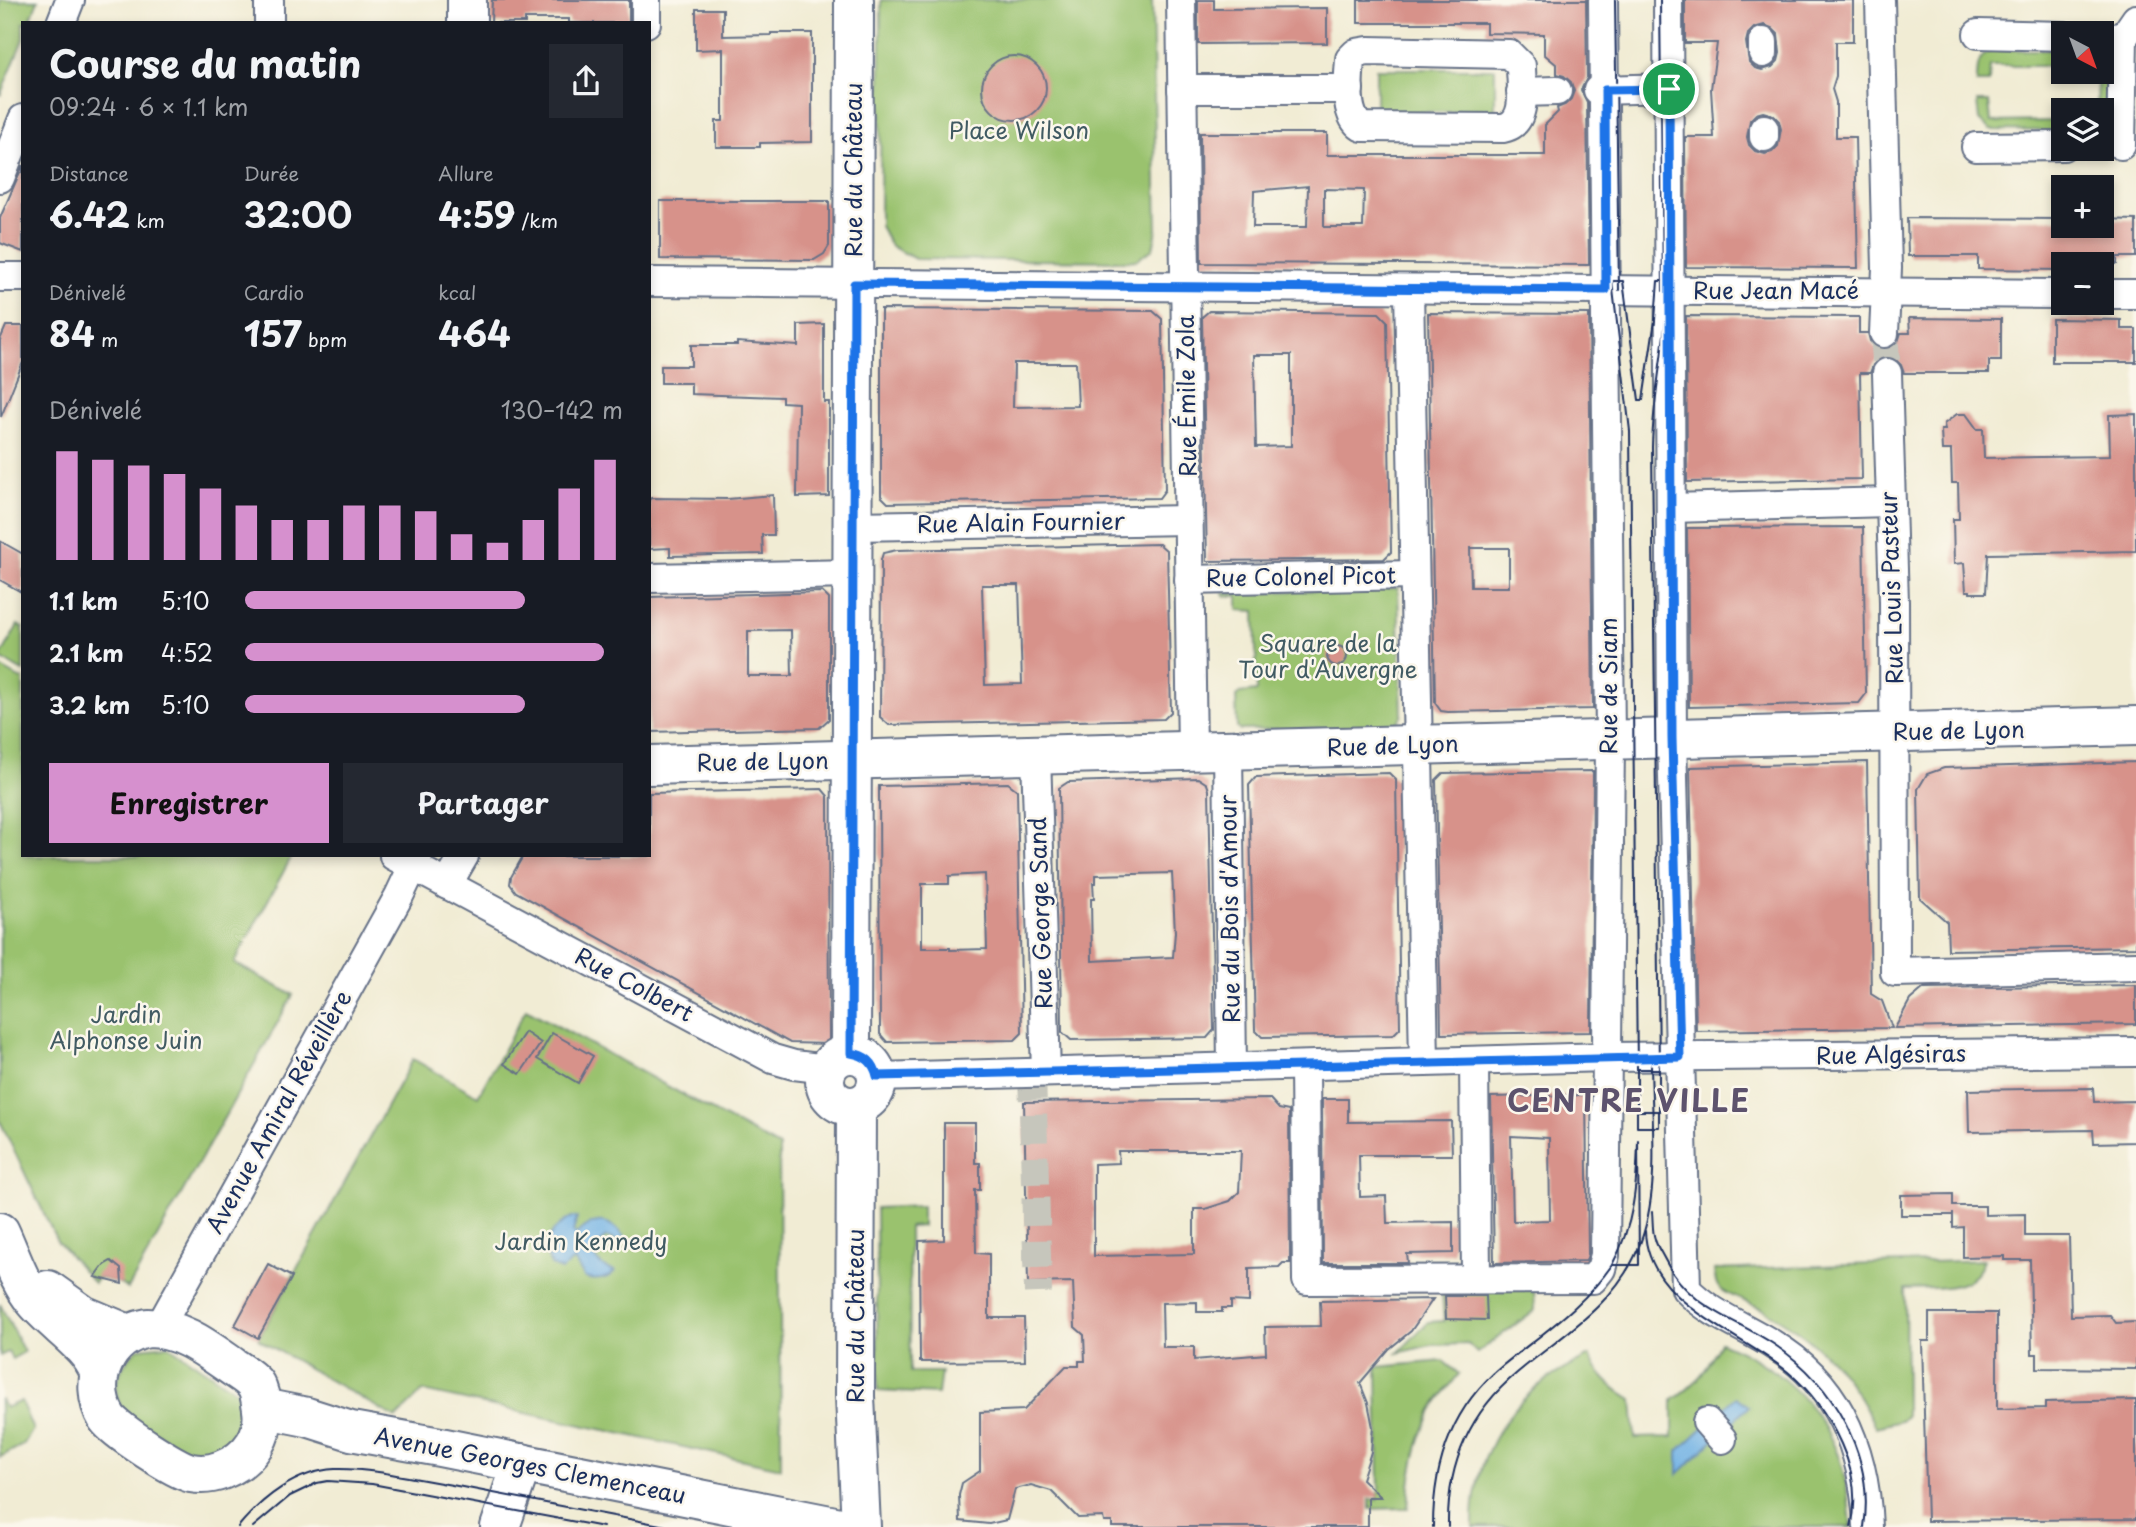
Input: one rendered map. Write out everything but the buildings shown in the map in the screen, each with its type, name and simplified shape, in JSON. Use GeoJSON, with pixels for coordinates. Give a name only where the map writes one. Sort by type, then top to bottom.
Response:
{"type":"FeatureCollection","features":[{"type":"Feature","properties":{"kind":"main road"},"geometry":{"type":"LineString","coordinates":[[467,0],[467,21]]}},
{"type":"Feature","properties":{"kind":"main road","name":"Rue du Château"},"geometry":{"type":"LineString","coordinates":[[854,0],[853,1076],[855,1395],[861,1527]]}},
{"type":"Feature","properties":{"kind":"main road","name":"Rue de Lyon"},"geometry":{"type":"LineString","coordinates":[[651,765],[2136,726]]}},
{"type":"Feature","properties":{"kind":"main road"},"geometry":{"type":"LineString","coordinates":[[3,1240],[35,1278],[69,1307],[144,1331],[177,1332],[205,1348],[255,1384],[262,1408],[261,1428],[257,1441],[243,1458],[214,1473],[190,1472],[157,1455],[108,1420],[100,1398],[99,1373],[92,1356],[55,1324],[26,1289],[3,1240]]}},
{"type":"Feature","properties":{"kind":"main road"},"geometry":{"type":"LineString","coordinates":[[99,1373],[110,1349],[144,1331]]}},
{"type":"Feature","properties":{"kind":"main road","name":"Avenue Georges Clemenceau"},"geometry":{"type":"LineString","coordinates":[[262,1408],[307,1417],[351,1431],[840,1527]]}},
{"type":"Feature","properties":{"kind":"main road"},"geometry":{"type":"LineString","coordinates":[[500,1527],[522,1463]]}},
{"type":"Feature","properties":{"kind":"street"},"geometry":{"type":"LineString","coordinates":[[62,21],[70,0]]}},
{"type":"Feature","properties":{"kind":"street"},"geometry":{"type":"LineString","coordinates":[[269,0],[269,21]]}},
{"type":"Feature","properties":{"kind":"street"},"geometry":{"type":"LineString","coordinates":[[646,0],[646,21]]}},
{"type":"Feature","properties":{"kind":"street","name":"Rue Émile Zola"},"geometry":{"type":"LineString","coordinates":[[1181,0],[1189,580],[1210,750]]}},
{"type":"Feature","properties":{"kind":"street","name":"Rue de Siam"},"geometry":{"type":"LineString","coordinates":[[1476,1278],[1593,1279],[1601,1269],[1605,1255],[1610,740],[1603,0]]}},
{"type":"Feature","properties":{"kind":"street"},"geometry":{"type":"LineString","coordinates":[[1668,0],[1672,738],[1686,1289],[1698,1301],[1775,1345],[1825,1389],[1841,1415],[1857,1451],[1866,1493],[1868,1527]]}},
{"type":"Feature","properties":{"kind":"street"},"geometry":{"type":"LineString","coordinates":[[1880,0],[1887,292],[1884,333]]}},
{"type":"Feature","properties":{"kind":"street"},"geometry":{"type":"LineString","coordinates":[[2119,150],[2120,31]]}},
{"type":"Feature","properties":{"kind":"street"},"geometry":{"type":"LineString","coordinates":[[1978,34],[2051,36]]}},
{"type":"Feature","properties":{"kind":"street"},"geometry":{"type":"LineString","coordinates":[[1368,51],[1509,54],[1517,59],[1521,66],[1521,92],[1521,114],[1514,124],[1508,127],[1362,127],[1354,119],[1349,89],[1350,59],[1356,53],[1368,51]]}},
{"type":"Feature","properties":{"kind":"street"},"geometry":{"type":"LineString","coordinates":[[1602,90],[1670,88]]}},
{"type":"Feature","properties":{"kind":"street"},"geometry":{"type":"LineString","coordinates":[[1182,89],[1349,89]]}},
{"type":"Feature","properties":{"kind":"street"},"geometry":{"type":"LineString","coordinates":[[1521,92],[1557,91]]}},
{"type":"Feature","properties":{"kind":"street"},"geometry":{"type":"LineString","coordinates":[[0,178],[21,124]]}},
{"type":"Feature","properties":{"kind":"street"},"geometry":{"type":"LineString","coordinates":[[1976,148],[2051,146]]}},
{"type":"Feature","properties":{"kind":"street"},"geometry":{"type":"LineString","coordinates":[[0,277],[21,277]]}},
{"type":"Feature","properties":{"kind":"street","name":"Rue Jean Macé"},"geometry":{"type":"LineString","coordinates":[[651,282],[2051,294]]}},
{"type":"Feature","properties":{"kind":"street"},"geometry":{"type":"LineString","coordinates":[[1409,289],[1424,1062]]}},
{"type":"Feature","properties":{"kind":"street"},"geometry":{"type":"LineString","coordinates":[[2114,294],[2136,294]]}},
{"type":"Feature","properties":{"kind":"street","name":"Rue Louis Pasteur"},"geometry":{"type":"LineString","coordinates":[[1887,373],[1894,602],[1895,972],[2136,966]]}},
{"type":"Feature","properties":{"kind":"street"},"geometry":{"type":"LineString","coordinates":[[1671,508],[1889,502]]}},
{"type":"Feature","properties":{"kind":"street","name":"Rue Alain Fournier"},"geometry":{"type":"LineString","coordinates":[[854,526],[1188,520]]}},
{"type":"Feature","properties":{"kind":"street"},"geometry":{"type":"LineString","coordinates":[[651,578],[854,574]]}},
{"type":"Feature","properties":{"kind":"street","name":"Rue Colonel Picot"},"geometry":{"type":"LineString","coordinates":[[1189,580],[1413,575]]}},
{"type":"Feature","properties":{"kind":"street","name":"Rue du Bois d'Amour"},"geometry":{"type":"LineString","coordinates":[[1210,750],[1232,1067]]}},
{"type":"Feature","properties":{"kind":"street","name":"Rue George Sand"},"geometry":{"type":"LineString","coordinates":[[1036,755],[1046,1072]]}},
{"type":"Feature","properties":{"kind":"street","name":"Avenue Amiral Réveillère"},"geometry":{"type":"LineString","coordinates":[[144,1331],[399,896],[420,868],[460,857]]}},
{"type":"Feature","properties":{"kind":"street","name":"Rue Colbert"},"geometry":{"type":"LineString","coordinates":[[420,868],[773,1059],[853,1076],[1646,1058]]}},
{"type":"Feature","properties":{"kind":"street","name":"Rue Algésiras"},"geometry":{"type":"LineString","coordinates":[[1646,1058],[2136,1052]]}},
{"type":"Feature","properties":{"kind":"street"},"geometry":{"type":"LineString","coordinates":[[1305,1066],[1307,1280],[1476,1278],[1474,1061]]}},
{"type":"Feature","properties":{"kind":"green space"},"geometry":{"type":"Polygon","coordinates":[[[0,0],[38,0],[30,21],[21,21],[21,44],[0,96],[0,0]]]}},
{"type":"Feature","properties":{"kind":"green space","name":"Place Wilson"},"geometry":{"type":"Polygon","coordinates":[[[881,0],[1152,0],[1157,229],[1153,249],[1136,260],[1125,261],[915,259],[891,246],[880,226],[881,0]]]}},
{"type":"Feature","properties":{"kind":"green space"},"geometry":{"type":"Polygon","coordinates":[[[1992,50],[2051,50],[2051,66],[1990,66],[1989,83],[1977,83],[1978,68],[1987,53],[1992,50]]]}},
{"type":"Feature","properties":{"kind":"green space"},"geometry":{"type":"Polygon","coordinates":[[[1376,69],[1495,69],[1495,112],[1376,112],[1376,69]]]}},
{"type":"Feature","properties":{"kind":"green space"},"geometry":{"type":"Polygon","coordinates":[[[2098,84],[2109,84],[2109,98],[2097,98],[2098,84]]]}},
{"type":"Feature","properties":{"kind":"green space"},"geometry":{"type":"Polygon","coordinates":[[[1977,102],[1989,102],[1991,122],[2051,121],[2051,131],[1990,130],[1979,120],[1977,102]]]}},
{"type":"Feature","properties":{"kind":"green space","name":"Square de la Tour d'Auvergne"},"geometry":{"type":"Polygon","coordinates":[[[1398,588],[1402,715],[1396,724],[1390,727],[1237,728],[1236,696],[1257,691],[1255,611],[1238,610],[1238,596],[1225,596],[1223,593],[1398,588]]]}},
{"type":"Feature","properties":{"kind":"green space"},"geometry":{"type":"Polygon","coordinates":[[[18,625],[21,627],[21,670],[0,658],[18,625]]]}},
{"type":"Feature","properties":{"kind":"green space","name":"Jardin Alphonse Juin"},"geometry":{"type":"Polygon","coordinates":[[[0,667],[21,679],[21,857],[291,857],[234,963],[293,995],[128,1289],[117,1282],[98,1278],[94,1283],[57,1241],[0,1121],[0,667]]]}},
{"type":"Feature","properties":{"kind":"green space","name":"Jardin Kennedy"},"geometry":{"type":"Polygon","coordinates":[[[526,1009],[779,1147],[781,1468],[423,1391],[396,1418],[258,1339],[413,1059],[478,1096],[526,1009]]]}},
{"type":"Feature","properties":{"kind":"green space"},"geometry":{"type":"Polygon","coordinates":[[[922,1206],[922,1226],[909,1227],[910,1372],[941,1372],[938,1394],[878,1391],[876,1208],[922,1206]]]}},
{"type":"Feature","properties":{"kind":"green space"},"geometry":{"type":"Polygon","coordinates":[[[1984,1260],[1979,1271],[1962,1284],[1905,1289],[1906,1416],[1901,1421],[1875,1427],[1854,1390],[1830,1359],[1783,1321],[1720,1289],[1714,1270],[1984,1260]]]}},
{"type":"Feature","properties":{"kind":"green space"},"geometry":{"type":"Polygon","coordinates":[[[1534,1288],[1535,1310],[1477,1353],[1468,1344],[1431,1345],[1398,1353],[1428,1322],[1444,1321],[1442,1292],[1534,1288]]]}},
{"type":"Feature","properties":{"kind":"green space"},"geometry":{"type":"Polygon","coordinates":[[[0,1304],[24,1352],[12,1359],[8,1352],[0,1356],[0,1304]]]}},
{"type":"Feature","properties":{"kind":"green space"},"geometry":{"type":"Polygon","coordinates":[[[1720,1342],[1759,1361],[1776,1373],[1807,1402],[1820,1419],[1842,1466],[1851,1527],[1473,1527],[1477,1487],[1489,1449],[1510,1415],[1538,1386],[1589,1356],[1607,1381],[1632,1400],[1635,1438],[1673,1437],[1673,1400],[1701,1375],[1720,1342]]]}},
{"type":"Feature","properties":{"kind":"green space"},"geometry":{"type":"Polygon","coordinates":[[[168,1345],[241,1395],[245,1405],[241,1438],[207,1458],[185,1450],[138,1422],[119,1404],[116,1387],[126,1362],[138,1348],[168,1345]]]}},
{"type":"Feature","properties":{"kind":"green space"},"geometry":{"type":"Polygon","coordinates":[[[1443,1361],[1459,1374],[1438,1401],[1425,1425],[1413,1467],[1408,1508],[1370,1509],[1370,1499],[1378,1500],[1379,1491],[1377,1367],[1443,1361]]]}},
{"type":"Feature","properties":{"kind":"green space"},"geometry":{"type":"Polygon","coordinates":[[[0,1398],[5,1408],[21,1401],[33,1430],[23,1445],[0,1457],[0,1398]]]}},
{"type":"Feature","properties":{"kind":"water"},"geometry":{"type":"Polygon","coordinates":[[[572,1217],[577,1218],[573,1232],[576,1234],[589,1224],[602,1222],[613,1226],[625,1238],[622,1242],[606,1237],[597,1248],[598,1262],[615,1271],[605,1278],[585,1278],[574,1260],[561,1270],[552,1266],[548,1258],[547,1243],[553,1231],[572,1217]]]}},
{"type":"Feature","properties":{"kind":"water"},"geometry":{"type":"Polygon","coordinates":[[[1736,1397],[1749,1406],[1678,1474],[1678,1451],[1736,1397]]]}},
{"type":"Feature","properties":{"kind":"tunnel"},"geometry":{"type":"LineString","coordinates":[[1884,333],[1887,373]]}},
{"type":"Feature","properties":{"kind":"tunnel"},"geometry":{"type":"LineString","coordinates":[[1032,1072],[1038,1293]]}},
{"type":"Feature","properties":{"kind":"tram line"},"geometry":{"type":"LineString","coordinates":[[1615,0],[1619,290]]}},
{"type":"Feature","properties":{"kind":"tram line"},"geometry":{"type":"LineString","coordinates":[[1660,0],[1663,291]]}},
{"type":"Feature","properties":{"kind":"tram line"},"geometry":{"type":"LineString","coordinates":[[1612,281],[1623,281],[1639,400],[1643,400],[1658,281],[1669,281],[1652,447],[1659,1069],[1637,1069],[1630,431],[1612,281]]}},
{"type":"Feature","properties":{"kind":"tram line"},"geometry":{"type":"LineString","coordinates":[[1448,1527],[1457,1462],[1464,1442],[1486,1405],[1517,1373],[1601,1303],[1628,1269],[1638,1249],[1645,1227],[1653,1180],[1651,1059]]}},
{"type":"Feature","properties":{"kind":"tram line"},"geometry":{"type":"LineString","coordinates":[[1637,1069],[1659,1069],[1659,1111],[1637,1111],[1637,1069]]}},
{"type":"Feature","properties":{"kind":"tram line"},"geometry":{"type":"LineString","coordinates":[[1637,1111],[1659,1111],[1659,1127],[1637,1127],[1637,1111]]}},
{"type":"Feature","properties":{"kind":"tram line"},"geometry":{"type":"LineString","coordinates":[[1638,1140],[1639,1265],[1612,1265],[1630,1220],[1637,1173],[1638,1140]]}},
{"type":"Feature","properties":{"kind":"tram line"},"geometry":{"type":"LineString","coordinates":[[1652,1212],[1656,1244],[1674,1275],[1686,1289],[1713,1310],[1759,1335],[1796,1361],[1832,1401],[1856,1448],[1863,1474],[1866,1500],[1864,1527]]}},
{"type":"Feature","properties":{"kind":"tram line"},"geometry":{"type":"LineString","coordinates":[[1645,1231],[1650,1256],[1662,1278],[1679,1297],[1700,1314],[1788,1372],[1819,1405],[1849,1464],[1854,1495],[1851,1527]]}},
{"type":"Feature","properties":{"kind":"tram line"},"geometry":{"type":"LineString","coordinates":[[1433,1527],[1442,1459],[1458,1418],[1470,1400],[1502,1366],[1575,1307],[1612,1265],[1637,1265]]}},
{"type":"Feature","properties":{"kind":"tram line"},"geometry":{"type":"LineString","coordinates":[[238,1527],[269,1496],[281,1488],[307,1475],[335,1469],[394,1474],[671,1527]]}},
{"type":"Feature","properties":{"kind":"tram line"},"geometry":{"type":"LineString","coordinates":[[253,1527],[290,1496],[317,1483],[328,1481],[372,1484],[603,1527]]}},
{"type":"Feature","properties":{"kind":"district","name":"CENTRE VILLE"},"geometry":{"type":"Point","coordinates":[1629,1102]}},
{"type":"Feature","properties":{"kind":"route"},"geometry":{"type":"LineString","coordinates":[[1669,89],[1672,738],[1680,1057],[877,1076],[866,1058],[851,1053],[854,284],[1606,290],[1605,90],[1669,89]]}}]}
